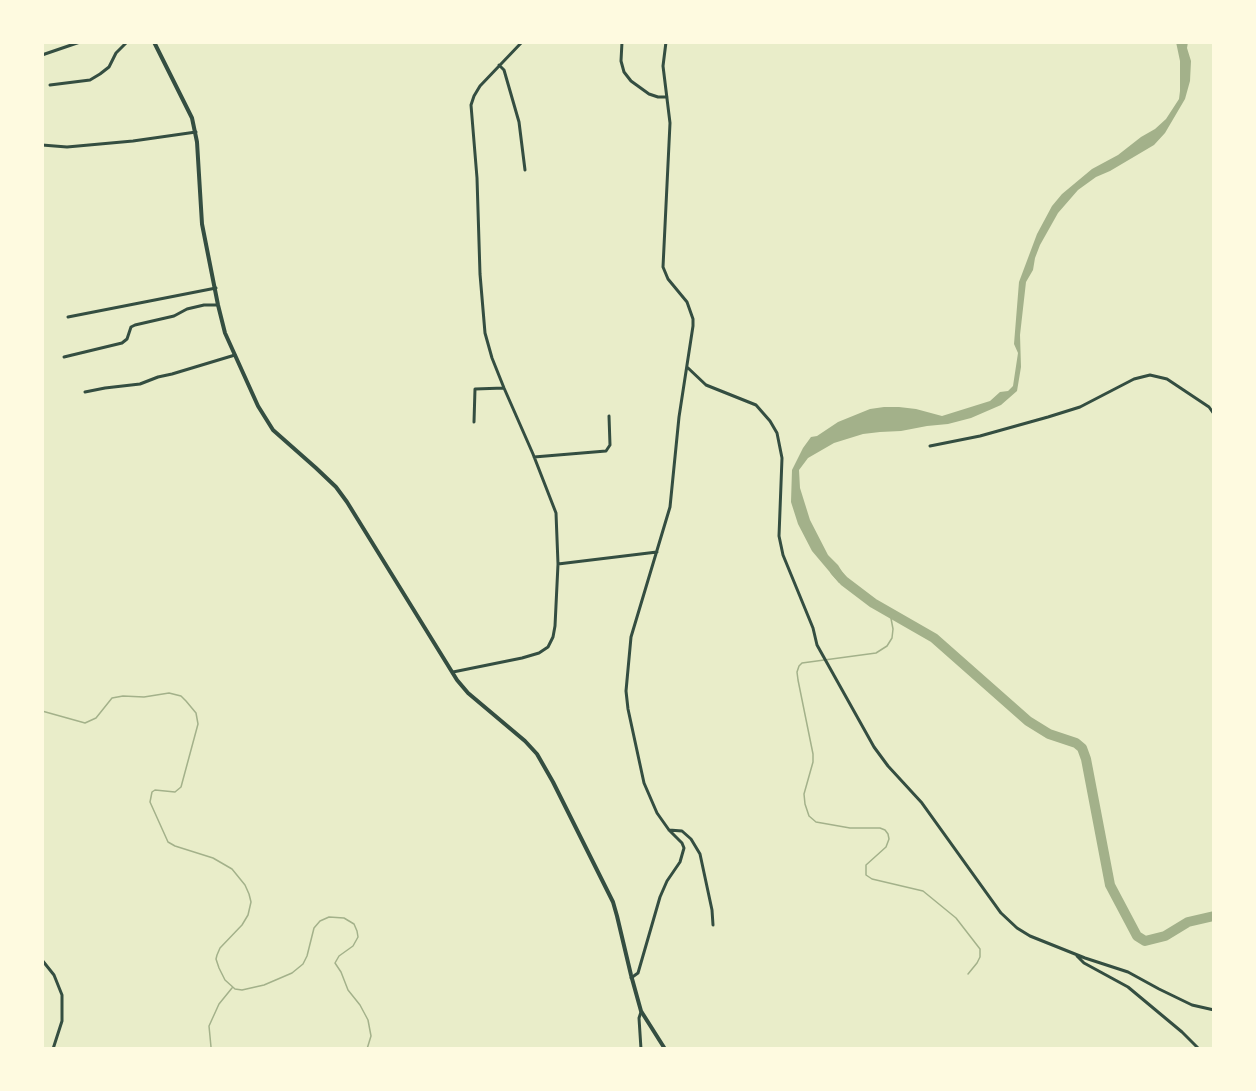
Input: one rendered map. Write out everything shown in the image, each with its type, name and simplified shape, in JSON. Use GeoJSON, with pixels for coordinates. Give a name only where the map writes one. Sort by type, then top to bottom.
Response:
{"type":"FeatureCollection","features":[{"type":"Feature","properties":{"kind":"street"},"geometry":{"type":"LineString","coordinates":[[42,55],[80,42]]}},
{"type":"Feature","properties":{"kind":"street"},"geometry":{"type":"LineString","coordinates":[[50,86],[90,80],[109,67],[116,53],[127,42]]}},
{"type":"Feature","properties":{"kind":"street"},"geometry":{"type":"LineString","coordinates":[[154,42],[192,118],[202,224],[218,305],[225,333],[266,421],[342,494],[451,673],[468,693],[537,754],[613,902],[641,1011],[665,1049]]}},
{"type":"Feature","properties":{"kind":"street"},"geometry":{"type":"LineString","coordinates":[[451,673],[539,653],[548,647],[555,626],[558,564],[556,513],[504,388],[484,333],[480,274],[477,178],[471,105],[480,86],[522,42]]}},
{"type":"Feature","properties":{"kind":"street"},"geometry":{"type":"LineString","coordinates":[[622,42],[621,61],[630,81],[649,94],[667,97]]}},
{"type":"Feature","properties":{"kind":"street"},"geometry":{"type":"LineString","coordinates":[[632,978],[638,973],[660,897],[667,881],[681,862],[684,848],[657,813],[644,783],[626,691],[631,636],[670,507],[679,417],[693,319],[687,302],[668,279],[663,267],[670,123],[663,66],[666,42]]}},
{"type":"Feature","properties":{"kind":"street"},"geometry":{"type":"LineString","coordinates":[[499,65],[504,70],[519,122],[525,170]]}},
{"type":"Feature","properties":{"kind":"street"},"geometry":{"type":"LineString","coordinates":[[42,145],[67,147],[195,132]]}},
{"type":"Feature","properties":{"kind":"street"},"geometry":{"type":"LineString","coordinates":[[68,317],[216,288]]}},
{"type":"Feature","properties":{"kind":"street"},"geometry":{"type":"LineString","coordinates":[[64,357],[122,343],[127,339],[131,327],[135,325],[174,316],[187,309],[218,305]]}},
{"type":"Feature","properties":{"kind":"street"},"geometry":{"type":"LineString","coordinates":[[85,392],[140,384],[235,355]]}},
{"type":"Feature","properties":{"kind":"street"},"geometry":{"type":"LineString","coordinates":[[687,367],[706,385],[756,405],[777,433],[782,458],[779,537],[783,555],[813,628],[820,652],[874,747],[922,803],[1001,913],[1017,928],[1030,936],[1128,972],[1192,1005],[1214,1010]]}},
{"type":"Feature","properties":{"kind":"street"},"geometry":{"type":"LineString","coordinates":[[930,446],[980,436],[1048,417],[1080,406],[1134,379],[1150,375],[1167,379],[1209,407],[1214,414]]}},
{"type":"Feature","properties":{"kind":"street"},"geometry":{"type":"LineString","coordinates":[[474,422],[475,389],[504,388]]}},
{"type":"Feature","properties":{"kind":"street"},"geometry":{"type":"LineString","coordinates":[[534,457],[606,451],[610,445],[609,416]]}},
{"type":"Feature","properties":{"kind":"street"},"geometry":{"type":"LineString","coordinates":[[558,564],[657,552]]}},
{"type":"Feature","properties":{"kind":"street"},"geometry":{"type":"LineString","coordinates":[[669,830],[682,831],[691,839],[700,854],[713,925]]}},
{"type":"Feature","properties":{"kind":"street"},"geometry":{"type":"LineString","coordinates":[[1075,954],[1084,963],[1136,993],[1199,1049]]}},
{"type":"Feature","properties":{"kind":"street"},"geometry":{"type":"LineString","coordinates":[[42,960],[54,975],[62,995],[62,1021],[53,1049]]}},
{"type":"Feature","properties":{"kind":"street"},"geometry":{"type":"LineString","coordinates":[[641,1011],[639,1018],[641,1049]]}},
{"type":"Feature","properties":{"kind":"shaded area"},"geometry":{"type":"Polygon","coordinates":[[[1176,42],[1188,42],[1187,48],[1191,61],[1190,81],[1185,99],[1165,133],[1154,145],[1096,177],[1078,190],[1058,213],[1040,245],[1033,270],[1026,282],[1020,335],[1021,367],[1017,391],[1001,405],[971,418],[901,431],[863,434],[834,443],[808,458],[799,470],[800,488],[810,520],[828,555],[846,578],[839,583],[812,551],[798,524],[791,502],[792,470],[803,448],[811,437],[817,436],[838,422],[870,409],[899,407],[942,416],[990,401],[1000,392],[1008,391],[1013,386],[1018,353],[1014,344],[1019,282],[1037,234],[1052,206],[1062,194],[1092,169],[1118,155],[1166,119],[1179,99],[1180,61],[1176,42]]]}},
{"type":"Feature","properties":{"kind":"waterway"},"geometry":{"type":"LineString","coordinates":[[835,571],[844,581],[873,603],[934,638],[1028,721],[1049,734],[1076,743],[1082,748],[1110,885],[1137,936],[1145,941],[1165,936],[1188,922],[1214,916]]}},
{"type":"Feature","properties":{"kind":"waterway"},"geometry":{"type":"LineString","coordinates":[[890,613],[892,638],[887,646],[876,653],[802,663],[799,666],[798,680],[813,754],[804,794],[805,804],[809,816],[816,822],[850,828],[885,830],[889,839],[886,847],[866,865],[866,875],[872,879],[923,891],[956,918],[980,949],[980,957],[968,974]]}},
{"type":"Feature","properties":{"kind":"waterway"},"geometry":{"type":"LineString","coordinates":[[42,711],[85,723],[96,718],[112,698],[144,697],[169,693],[181,696],[186,701],[196,713],[198,724],[181,787],[175,792],[155,790],[152,792],[150,802],[168,842],[213,858],[232,869],[249,894],[251,902],[248,915],[242,925],[220,948],[217,955],[216,959],[225,980],[235,989],[242,990],[264,985],[292,973],[303,964],[314,928],[320,921],[329,917],[344,918],[354,924],[358,937],[353,946],[339,956],[335,963],[348,990],[368,1020],[371,1036],[367,1049]]}},
{"type":"Feature","properties":{"kind":"waterway"},"geometry":{"type":"LineString","coordinates":[[212,1049],[209,1026],[219,1004],[232,988]]}}]}
